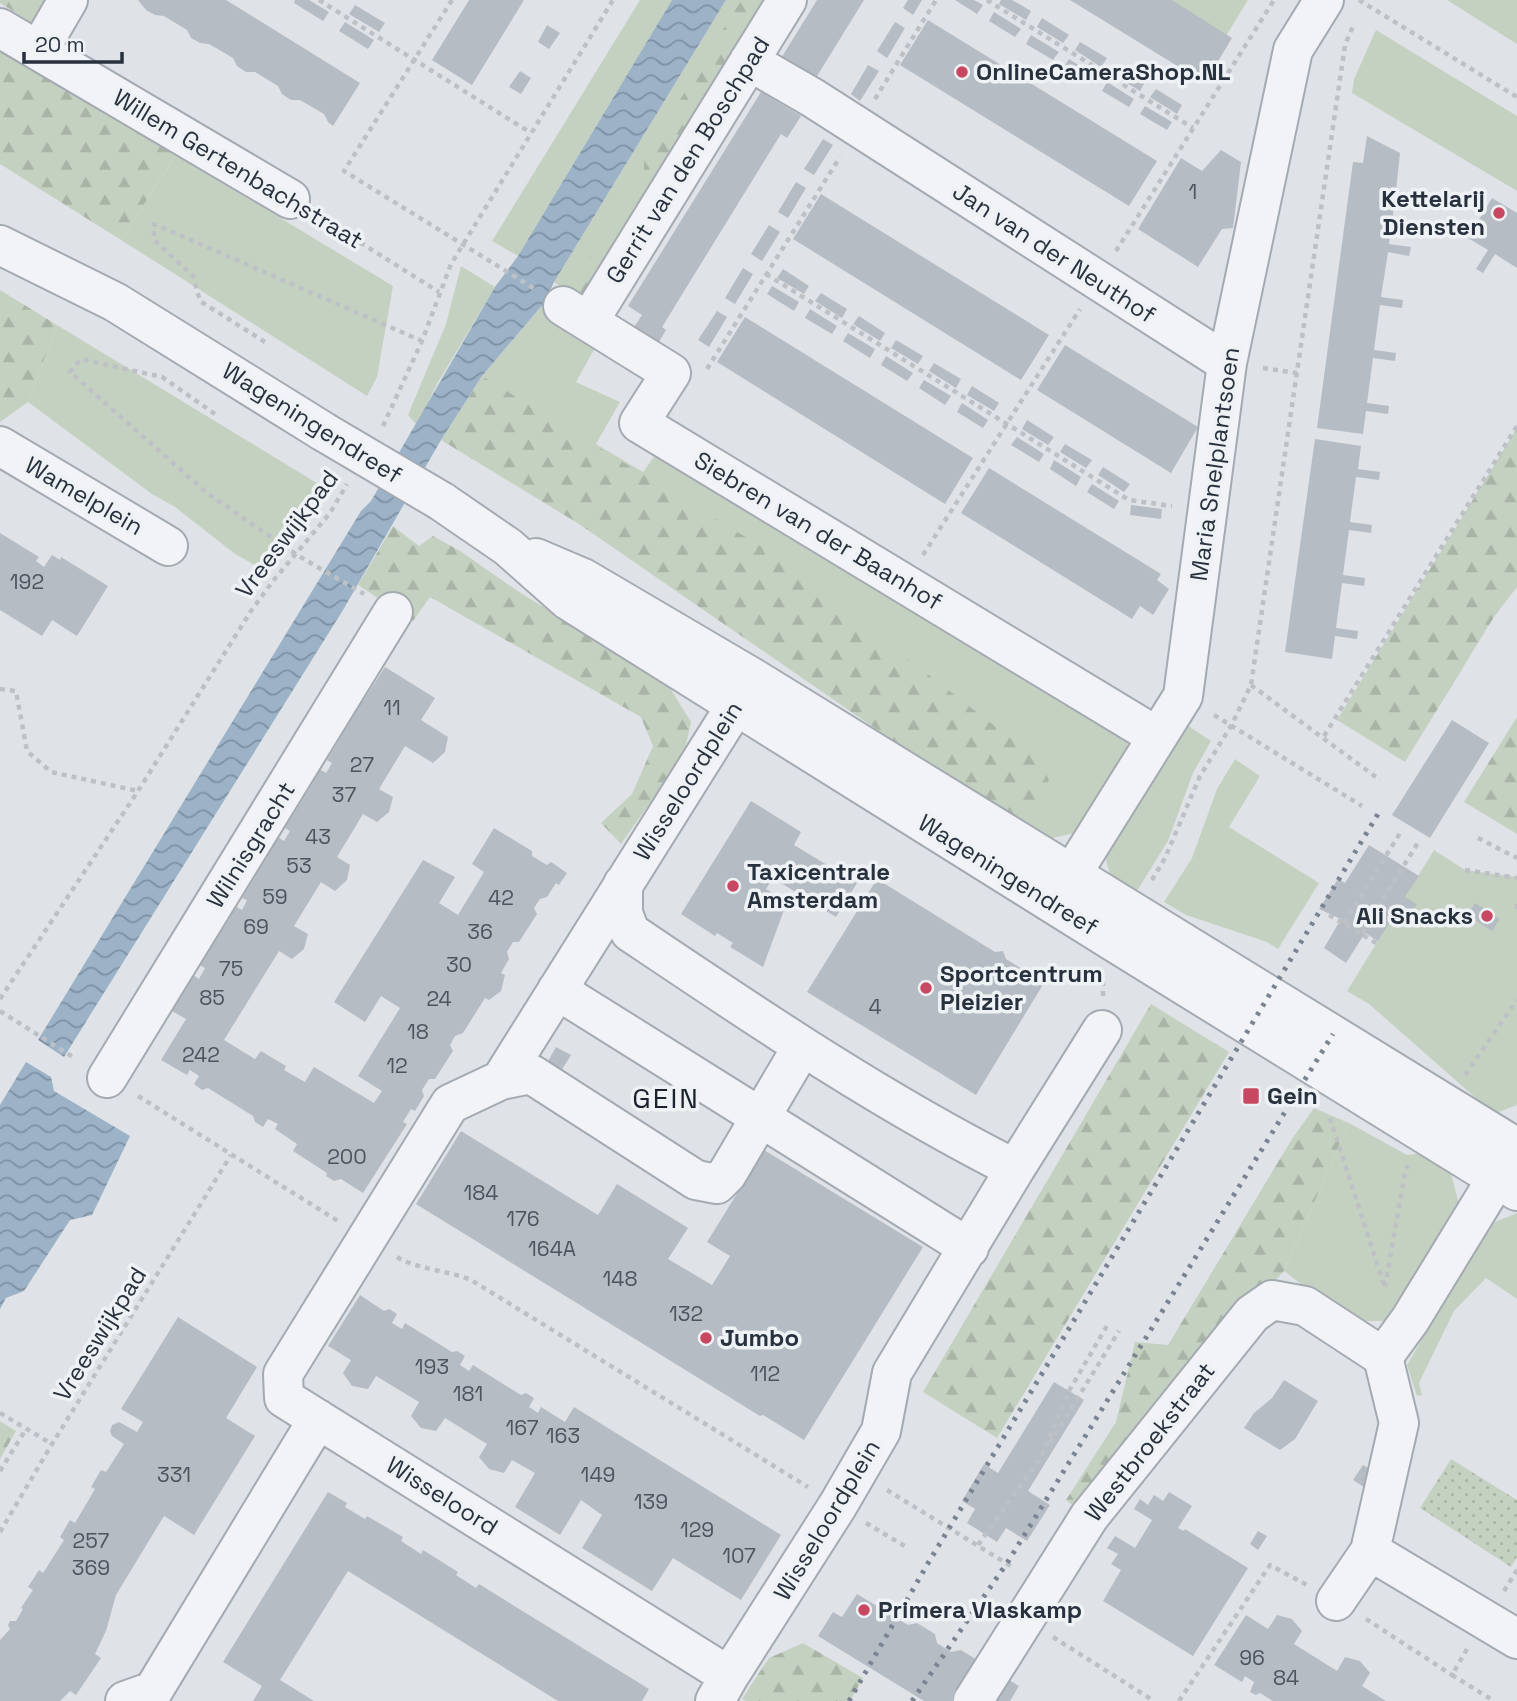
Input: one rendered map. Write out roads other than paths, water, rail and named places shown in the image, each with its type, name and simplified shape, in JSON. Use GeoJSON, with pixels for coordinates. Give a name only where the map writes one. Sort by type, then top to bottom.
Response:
{"type":"FeatureCollection","features":[{"type":"Feature","properties":{"kind":"street"},"geometry":{"type":"LineString","coordinates":[[39,50],[68,0]]}},
{"type":"Feature","properties":{"kind":"street","name":"Gerrit van den Boschpad"},"geometry":{"type":"LineString","coordinates":[[576,313],[749,61],[787,0]]}},
{"type":"Feature","properties":{"kind":"street","name":"Maria Snelplantsoen"},"geometry":{"type":"LineString","coordinates":[[1062,889],[1182,696],[1227,363],[1293,50],[1341,7]]}},
{"type":"Feature","properties":{"kind":"street","name":"Willem Gertenbachstraat"},"geometry":{"type":"LineString","coordinates":[[0,28],[290,199]]}},
{"type":"Feature","properties":{"kind":"street","name":"Jan van der Neuthof"},"geometry":{"type":"LineString","coordinates":[[749,61],[813,98],[1227,363]]}},
{"type":"Feature","properties":{"kind":"street","name":"Wageningendreef"},"geometry":{"type":"LineString","coordinates":[[0,220],[115,302],[441,501],[508,547],[583,578],[744,692],[1062,889],[1513,1162]]}},
{"type":"Feature","properties":{"kind":"street","name":"Wageningendreef"},"geometry":{"type":"LineString","coordinates":[[0,245],[115,302]]}},
{"type":"Feature","properties":{"kind":"street","name":"Siebren van der Baanhof"},"geometry":{"type":"LineString","coordinates":[[576,313],[671,373],[639,423],[1156,736]]}},
{"type":"Feature","properties":{"kind":"street","name":"Wamelplein"},"geometry":{"type":"LineString","coordinates":[[0,446],[168,545]]}},
{"type":"Feature","properties":{"kind":"street","name":"Wilnisgracht"},"geometry":{"type":"LineString","coordinates":[[107,1078],[380,604]]}},
{"type":"Feature","properties":{"kind":"street","name":"Wisseloordplein"},"geometry":{"type":"LineString","coordinates":[[501,1080],[744,692]]}},
{"type":"Feature","properties":{"kind":"street","name":"Wisseloordplein"},"geometry":{"type":"LineString","coordinates":[[623,884],[623,913],[630,932],[802,1047],[962,1143],[1016,1170]]}},
{"type":"Feature","properties":{"kind":"street","name":"Wageningendreef"},"geometry":{"type":"LineString","coordinates":[[1062,889],[1133,911],[1513,1162]]}},
{"type":"Feature","properties":{"kind":"street"},"geometry":{"type":"LineString","coordinates":[[557,990],[969,1248]]}},
{"type":"Feature","properties":{"kind":"street","name":"Wisseloordplein"},"geometry":{"type":"LineString","coordinates":[[722,1688],[838,1505],[881,1431],[892,1373],[1102,1030]]}},
{"type":"Feature","properties":{"kind":"street"},"geometry":{"type":"LineString","coordinates":[[501,1080],[531,1074],[696,1180],[717,1184],[727,1174],[802,1047]]}},
{"type":"Feature","properties":{"kind":"street","name":"Wisseloord"},"geometry":{"type":"LineString","coordinates":[[501,1080],[450,1104],[283,1374],[284,1398],[722,1688]]}},
{"type":"Feature","properties":{"kind":"street"},"geometry":{"type":"LineString","coordinates":[[1336,1601],[1370,1551],[1399,1423],[1370,1349],[1410,1320],[1473,1216],[1513,1162]]}},
{"type":"Feature","properties":{"kind":"street","name":"Westbroekstraat"},"geometry":{"type":"LineString","coordinates":[[973,1701],[1088,1517],[1252,1314],[1272,1300],[1305,1306],[1370,1349]]}},
{"type":"Feature","properties":{"kind":"street"},"geometry":{"type":"LineString","coordinates":[[125,1701],[153,1691],[318,1419]]}},
{"type":"Feature","properties":{"kind":"street"},"geometry":{"type":"LineString","coordinates":[[1370,1551],[1517,1639]]}},
{"type":"Feature","properties":{"kind":"water"},"geometry":{"type":"Polygon","coordinates":[[[672,0],[726,0],[554,282],[545,302],[482,376],[441,440],[343,610],[64,1057],[38,1040],[361,511],[371,501],[495,287],[518,256],[672,0]]]}},
{"type":"Feature","properties":{"kind":"water"},"geometry":{"type":"Polygon","coordinates":[[[26,1062],[51,1077],[54,1091],[130,1136],[92,1215],[70,1220],[24,1291],[6,1298],[0,1309],[0,1105],[26,1062]]]}},
{"type":"Feature","properties":{"kind":"railway"},"geometry":{"type":"LineString","coordinates":[[849,1701],[927,1565],[1378,814]]}},
{"type":"Feature","properties":{"kind":"railway"},"geometry":{"type":"LineString","coordinates":[[912,1701],[1009,1560],[1333,1034]]}},
{"type":"Feature","properties":{"kind":"place","name":"OnlineCameraShop.NL"},"geometry":{"type":"Point","coordinates":[962,72]}},
{"type":"Feature","properties":{"kind":"place","name":"Kettelarij Diensten"},"geometry":{"type":"Point","coordinates":[1499,213]}},
{"type":"Feature","properties":{"kind":"place","name":"Taxicentrale Amsterdam"},"geometry":{"type":"Point","coordinates":[733,886]}},
{"type":"Feature","properties":{"kind":"place","name":"Ali Snacks"},"geometry":{"type":"Point","coordinates":[1487,916]}},
{"type":"Feature","properties":{"kind":"place","name":"Sportcentrum Pleizier"},"geometry":{"type":"Point","coordinates":[926,988]}},
{"type":"Feature","properties":{"kind":"place","name":"Gein"},"geometry":{"type":"Point","coordinates":[1251,1096]}},
{"type":"Feature","properties":{"kind":"place","name":"Jumbo"},"geometry":{"type":"Point","coordinates":[706,1338]}},
{"type":"Feature","properties":{"kind":"place","name":"Primera Vlaskamp"},"geometry":{"type":"Point","coordinates":[864,1610]}},
{"type":"Feature","properties":{"kind":"district","name":"GEIN"},"geometry":{"type":"Point","coordinates":[666,1098]}}]}
